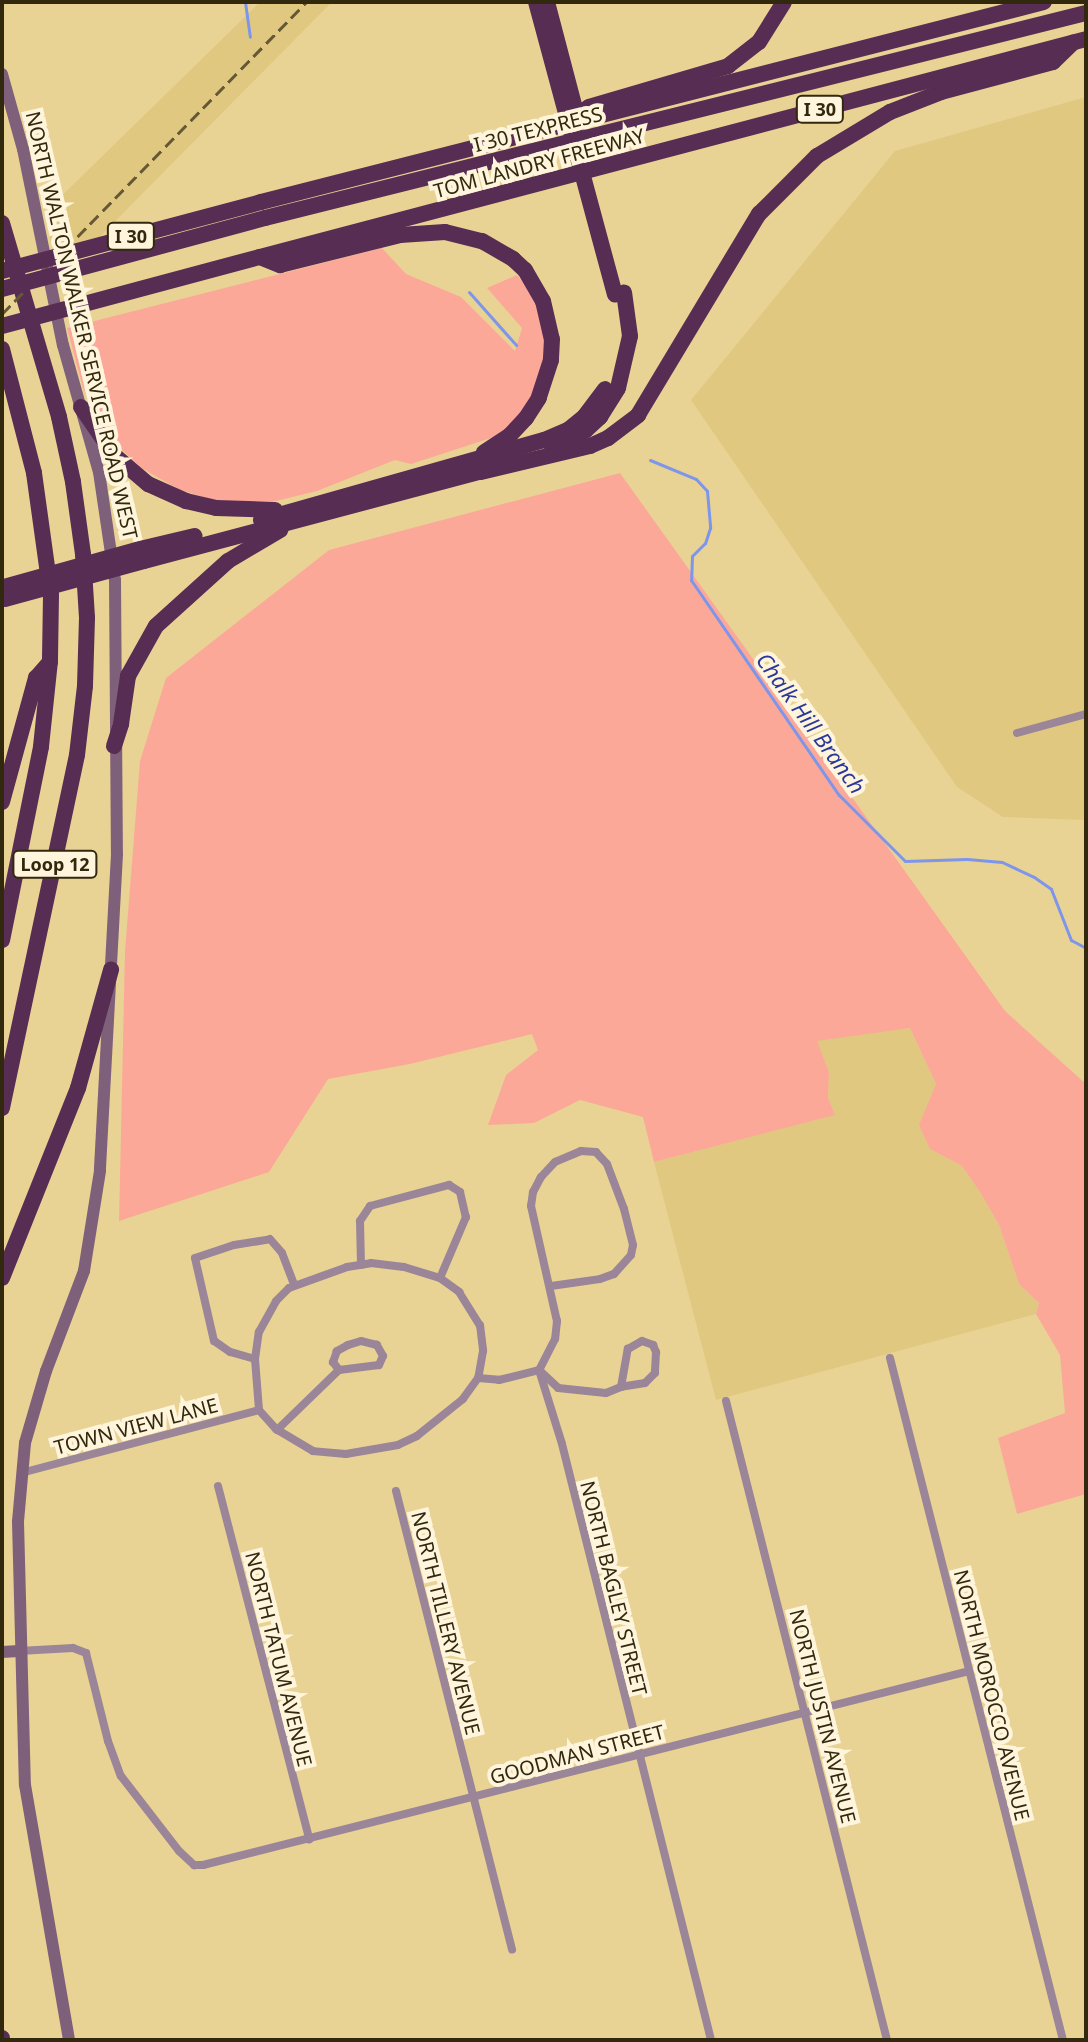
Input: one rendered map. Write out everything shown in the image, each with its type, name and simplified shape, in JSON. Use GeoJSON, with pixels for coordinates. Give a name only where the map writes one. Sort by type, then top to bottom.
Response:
{"type":"FeatureCollection","features":[{"type":"Feature","properties":{"kind":"highway"},"geometry":{"type":"LineString","coordinates":[[3,594],[478,464],[562,445],[600,417],[618,388],[628,353],[630,321],[536,2]]}},
{"type":"Feature","properties":{"kind":"highway"},"geometry":{"type":"LineString","coordinates":[[547,2],[620,293]]}},
{"type":"Feature","properties":{"kind":"highway"},"geometry":{"type":"LineString","coordinates":[[558,127],[589,107],[728,66],[759,42],[784,2]]}},
{"type":"Feature","properties":{"kind":"highway","name":"TOM LANDRY FREEWAY"},"geometry":{"type":"LineString","coordinates":[[2,271],[263,210],[558,127],[1044,2]]}},
{"type":"Feature","properties":{"kind":"highway","name":"I 30 TEXPRESS"},"geometry":{"type":"LineString","coordinates":[[2,289],[263,210],[1086,13]]}},
{"type":"Feature","properties":{"kind":"highway"},"geometry":{"type":"LineString","coordinates":[[478,464],[590,446],[608,438],[638,415],[759,214],[817,156],[890,112],[941,92],[1053,62],[1080,40]]}},
{"type":"Feature","properties":{"kind":"highway","name":"TOM LANDRY FREEWAY"},"geometry":{"type":"LineString","coordinates":[[2,326],[272,258],[1080,40]]}},
{"type":"Feature","properties":{"kind":"highway","name":"Loop 12"},"geometry":{"type":"LineString","coordinates":[[2,223],[59,417],[73,482],[87,618],[85,686],[77,755],[2,1108]]}},
{"type":"Feature","properties":{"kind":"highway"},"geometry":{"type":"LineString","coordinates":[[272,258],[400,235],[445,232],[482,241],[525,270],[549,320],[552,339],[546,380],[526,418],[478,464]]}},
{"type":"Feature","properties":{"kind":"highway","name":"Loop 12"},"geometry":{"type":"LineString","coordinates":[[2,349],[34,473],[45,534],[51,595],[50,661],[31,806],[2,940]]}},
{"type":"Feature","properties":{"kind":"highway"},"geometry":{"type":"LineString","coordinates":[[81,407],[114,455],[148,484],[186,501],[240,511],[294,515]]}},
{"type":"Feature","properties":{"kind":"highway"},"geometry":{"type":"LineString","coordinates":[[114,746],[121,724],[128,676],[156,626],[228,561],[294,515]]}},
{"type":"Feature","properties":{"kind":"highway"},"geometry":{"type":"LineString","coordinates":[[2,802],[36,678],[50,661]]}},
{"type":"Feature","properties":{"kind":"highway"},"geometry":{"type":"LineString","coordinates":[[2,1278],[78,1088],[111,970]]}},
{"type":"Feature","properties":{"kind":"main road","name":"NORTH WALTON WALKER SERVICE ROAD WEST"},"geometry":{"type":"LineString","coordinates":[[2,74],[23,149],[63,345],[99,472],[112,547],[117,854],[94,1218],[84,1271],[34,1412],[21,1473],[19,1651],[25,1785],[69,2040]]}},
{"type":"Feature","properties":{"kind":"main road"},"geometry":{"type":"LineString","coordinates":[[2,1652],[19,1651]]}},
{"type":"Feature","properties":{"kind":"street"},"geometry":{"type":"LineString","coordinates":[[1017,733],[1086,714]]}},
{"type":"Feature","properties":{"kind":"street"},"geometry":{"type":"LineString","coordinates":[[539,1370],[556,1330],[551,1286],[531,1206],[533,1192],[541,1177],[555,1162],[581,1151],[596,1152],[607,1164],[624,1209],[633,1245],[631,1255],[614,1274],[551,1286]]}},
{"type":"Feature","properties":{"kind":"street"},"geometry":{"type":"LineString","coordinates":[[361,1265],[360,1221],[370,1206],[449,1185],[460,1192],[466,1217],[440,1278]]}},
{"type":"Feature","properties":{"kind":"street"},"geometry":{"type":"LineString","coordinates":[[255,1359],[230,1352],[214,1341],[195,1258],[234,1245],[270,1239],[282,1253],[294,1285]]}},
{"type":"Feature","properties":{"kind":"street"},"geometry":{"type":"LineString","coordinates":[[389,1263],[440,1278],[459,1292],[480,1325],[483,1351],[478,1378],[463,1399],[433,1427],[398,1445],[329,1455],[313,1451],[277,1430],[259,1410],[255,1359],[259,1332],[276,1301],[294,1285],[361,1265],[389,1263]]}},
{"type":"Feature","properties":{"kind":"street"},"geometry":{"type":"LineString","coordinates":[[277,1430],[339,1370],[379,1365],[383,1356],[377,1345],[361,1341],[348,1345],[337,1351],[333,1362],[339,1370]]}},
{"type":"Feature","properties":{"kind":"street"},"geometry":{"type":"LineString","coordinates":[[539,1370],[558,1388],[606,1393],[645,1383],[655,1373],[658,1360],[649,1342],[633,1344],[628,1349],[621,1387]]}},
{"type":"Feature","properties":{"kind":"street","name":"NORTH MOROCCO AVENUE"},"geometry":{"type":"LineString","coordinates":[[890,1358],[1063,2040]]}},
{"type":"Feature","properties":{"kind":"street"},"geometry":{"type":"LineString","coordinates":[[478,1378],[499,1380],[539,1370]]}},
{"type":"Feature","properties":{"kind":"street","name":"NORTH BAGLEY STREET"},"geometry":{"type":"LineString","coordinates":[[539,1370],[562,1444],[711,2040]]}},
{"type":"Feature","properties":{"kind":"street","name":"NORTH JUSTIN AVENUE"},"geometry":{"type":"LineString","coordinates":[[726,1401],[887,2040]]}},
{"type":"Feature","properties":{"kind":"street","name":"TOWN VIEW LANE"},"geometry":{"type":"LineString","coordinates":[[21,1473],[259,1410]]}},
{"type":"Feature","properties":{"kind":"street","name":"NORTH TATUM AVENUE"},"geometry":{"type":"LineString","coordinates":[[218,1486],[309,1839]]}},
{"type":"Feature","properties":{"kind":"street","name":"NORTH TILLERY AVENUE"},"geometry":{"type":"LineString","coordinates":[[396,1491],[512,1950]]}},
{"type":"Feature","properties":{"kind":"street","name":"GOODMAN STREET"},"geometry":{"type":"LineString","coordinates":[[19,1651],[73,1648],[86,1653],[117,1768],[179,1851],[194,1865],[214,1864],[969,1671]]}},
{"type":"Feature","properties":{"kind":"shaded area"},"geometry":{"type":"Polygon","coordinates":[[[260,2],[332,2],[59,278],[44,213],[260,2]]]}},
{"type":"Feature","properties":{"kind":"shaded area"},"geometry":{"type":"Polygon","coordinates":[[[1086,97],[1086,820],[1003,817],[957,787],[691,400],[895,151],[1086,97]]]}},
{"type":"Feature","properties":{"kind":"shaded area"},"geometry":{"type":"Polygon","coordinates":[[[382,248],[406,274],[461,297],[515,351],[522,328],[487,288],[517,275],[525,285],[538,308],[546,346],[537,390],[513,423],[494,437],[411,464],[395,460],[317,491],[276,501],[220,502],[180,490],[143,469],[122,450],[96,416],[83,388],[67,328],[382,248]]]}},
{"type":"Feature","properties":{"kind":"shaded area"},"geometry":{"type":"Polygon","coordinates":[[[620,473],[1005,1011],[1086,1084],[1086,1494],[1017,1514],[998,1438],[1065,1413],[1060,1355],[1036,1314],[1039,1303],[1019,1284],[999,1225],[980,1192],[962,1166],[930,1149],[919,1125],[936,1084],[910,1028],[817,1041],[829,1072],[828,1098],[835,1115],[654,1162],[643,1117],[580,1100],[534,1123],[488,1125],[506,1075],[538,1050],[532,1034],[410,1064],[328,1079],[269,1172],[119,1221],[125,951],[140,761],[166,678],[329,550],[620,473]]]}},
{"type":"Feature","properties":{"kind":"shaded area"},"geometry":{"type":"Polygon","coordinates":[[[910,1028],[936,1084],[930,1149],[962,1166],[980,1192],[999,1225],[1019,1284],[1039,1303],[1036,1314],[716,1400],[654,1162],[834,1115],[828,1098],[829,1072],[816,1040],[910,1028]]]}},
{"type":"Feature","properties":{"kind":"waterway","name":"Chalk Hill Branch"},"geometry":{"type":"LineString","coordinates":[[245,2],[250,37]]}},
{"type":"Feature","properties":{"kind":"waterway","name":"Chalk Hill Branch"},"geometry":{"type":"LineString","coordinates":[[469,292],[516,345]]}},
{"type":"Feature","properties":{"kind":"waterway","name":"Chalk Hill Branch"},"geometry":{"type":"LineString","coordinates":[[650,460],[696,479],[707,491],[710,528],[705,543],[692,556],[691,580],[839,795],[905,861],[967,859],[1002,862],[1034,877],[1051,889],[1071,940],[1086,948]]}},
{"type":"Feature","properties":{"kind":"railway"},"geometry":{"type":"LineString","coordinates":[[2,314],[306,2]]}}]}
